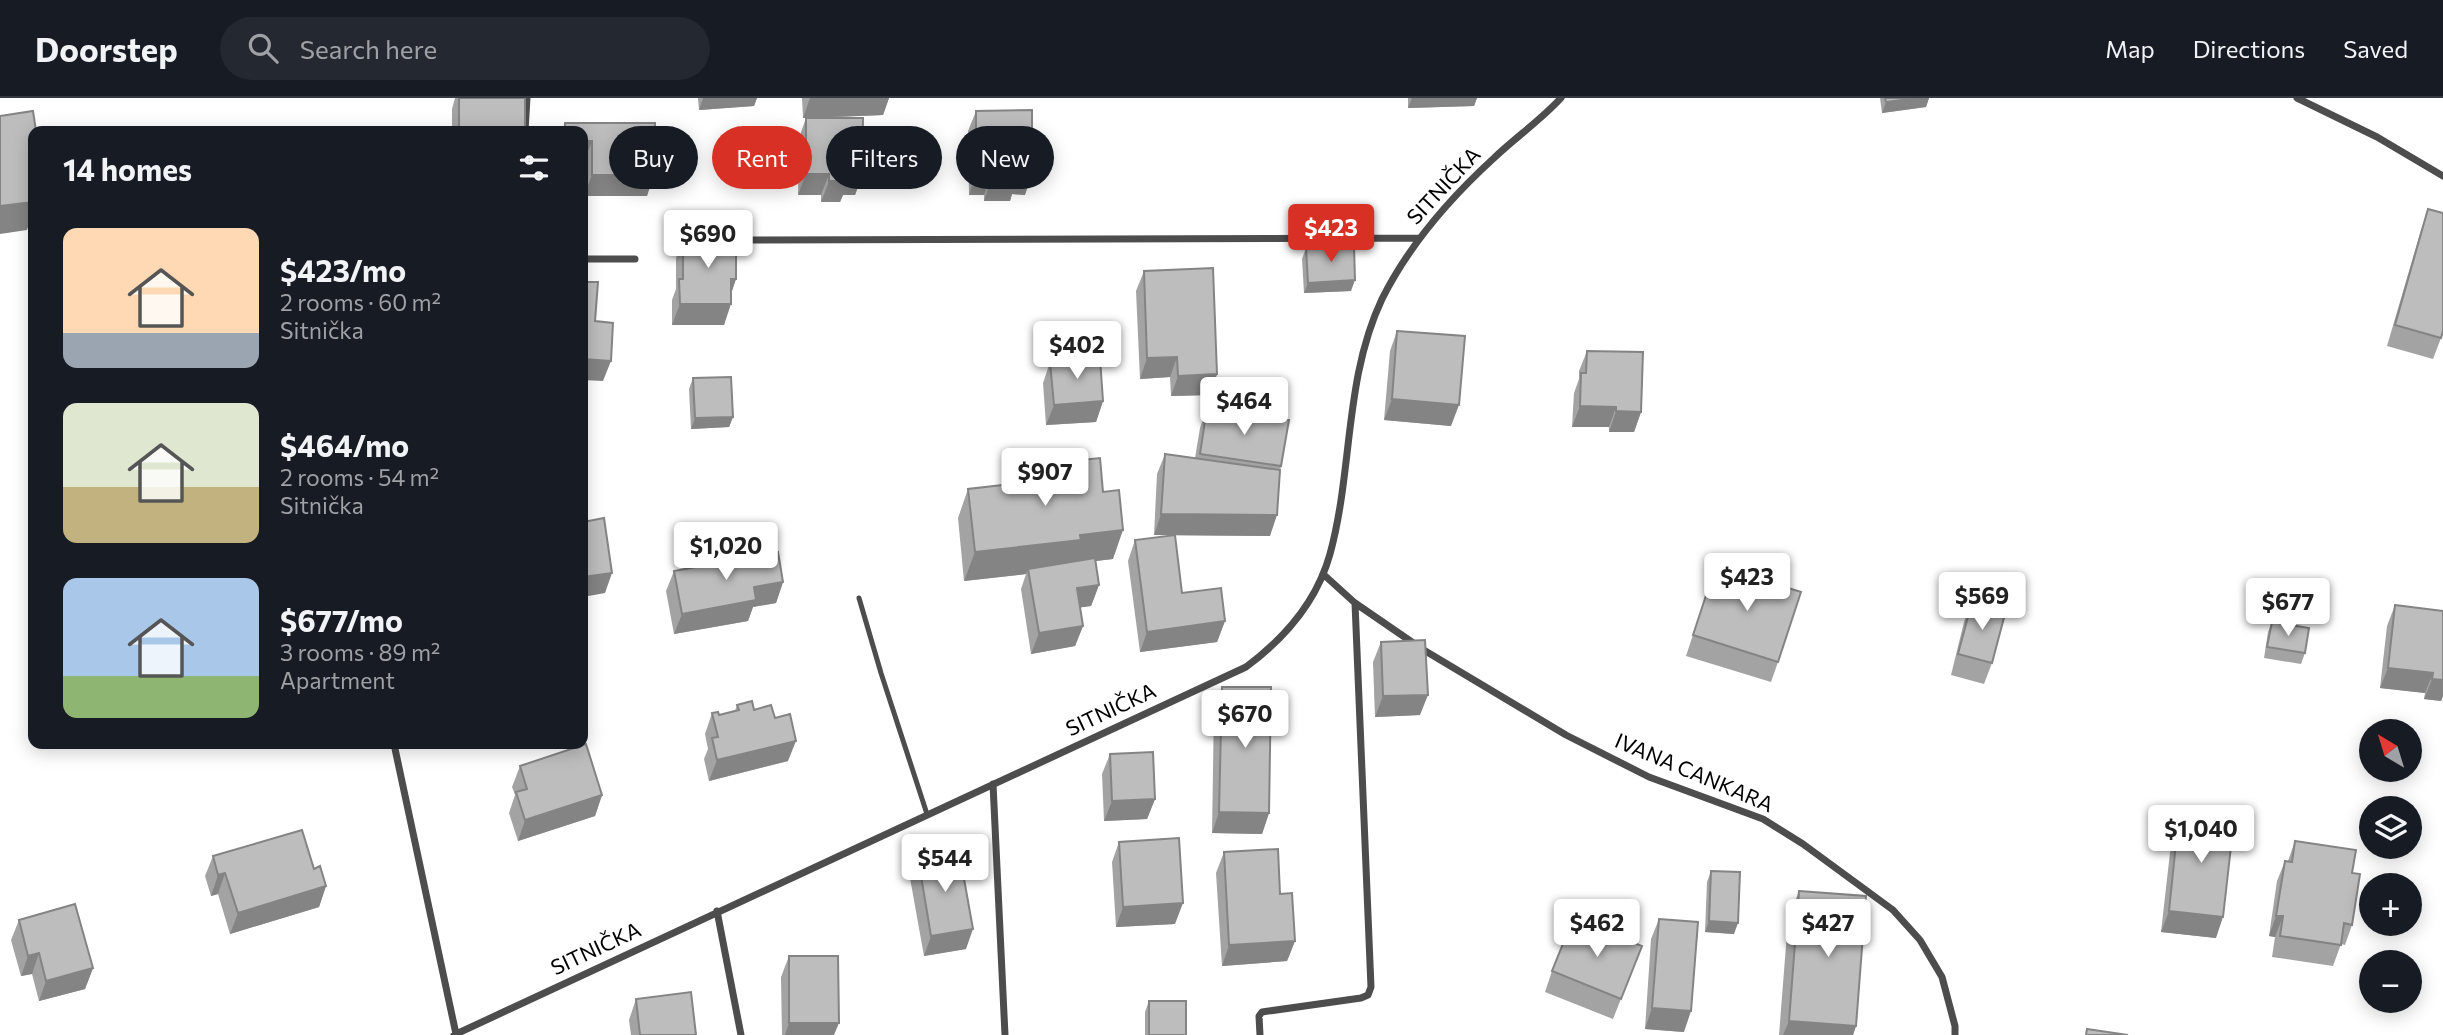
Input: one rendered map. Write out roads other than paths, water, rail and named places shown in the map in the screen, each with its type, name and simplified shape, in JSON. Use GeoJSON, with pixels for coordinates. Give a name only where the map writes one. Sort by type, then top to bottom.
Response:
{"type":"FeatureCollection","features":[{"type":"Feature","properties":{"kind":"street"},"geometry":{"type":"LineString","coordinates":[[525,126],[527,98]]}},
{"type":"Feature","properties":{"kind":"street","name":"SITNIČKA"},"geometry":{"type":"LineString","coordinates":[[455,1035],[1247,667],[1285,634],[1300,616],[1323,574],[1337,523],[1359,364],[1369,328],[1401,266],[1419,238],[1448,204],[1494,157],[1561,98]]}},
{"type":"Feature","properties":{"kind":"street"},"geometry":{"type":"LineString","coordinates":[[2297,98],[2377,137],[2443,176]]}},
{"type":"Feature","properties":{"kind":"street"},"geometry":{"type":"LineString","coordinates":[[713,240],[1419,238]]}},
{"type":"Feature","properties":{"kind":"street"},"geometry":{"type":"LineString","coordinates":[[588,259],[635,259]]}},
{"type":"Feature","properties":{"kind":"street","name":"IVANA CANKARA"},"geometry":{"type":"LineString","coordinates":[[1323,574],[1355,603],[1422,649],[1566,735],[1649,777],[1763,819],[1803,844],[1893,910],[1920,940],[1942,977],[1955,1035]]}},
{"type":"Feature","properties":{"kind":"street"},"geometry":{"type":"LineString","coordinates":[[1260,1035],[1259,1017],[1262,1012],[1361,998],[1368,995],[1371,987],[1355,603]]}},
{"type":"Feature","properties":{"kind":"street"},"geometry":{"type":"LineString","coordinates":[[395,749],[455,1035]]}},
{"type":"Feature","properties":{"kind":"street"},"geometry":{"type":"LineString","coordinates":[[993,784],[1005,1035]]}},
{"type":"Feature","properties":{"kind":"street"},"geometry":{"type":"LineString","coordinates":[[717,911],[741,1035]]}},
{"type":"Feature","properties":{"kind":"lane"},"geometry":{"type":"LineString","coordinates":[[859,598],[927,814]]}}]}
